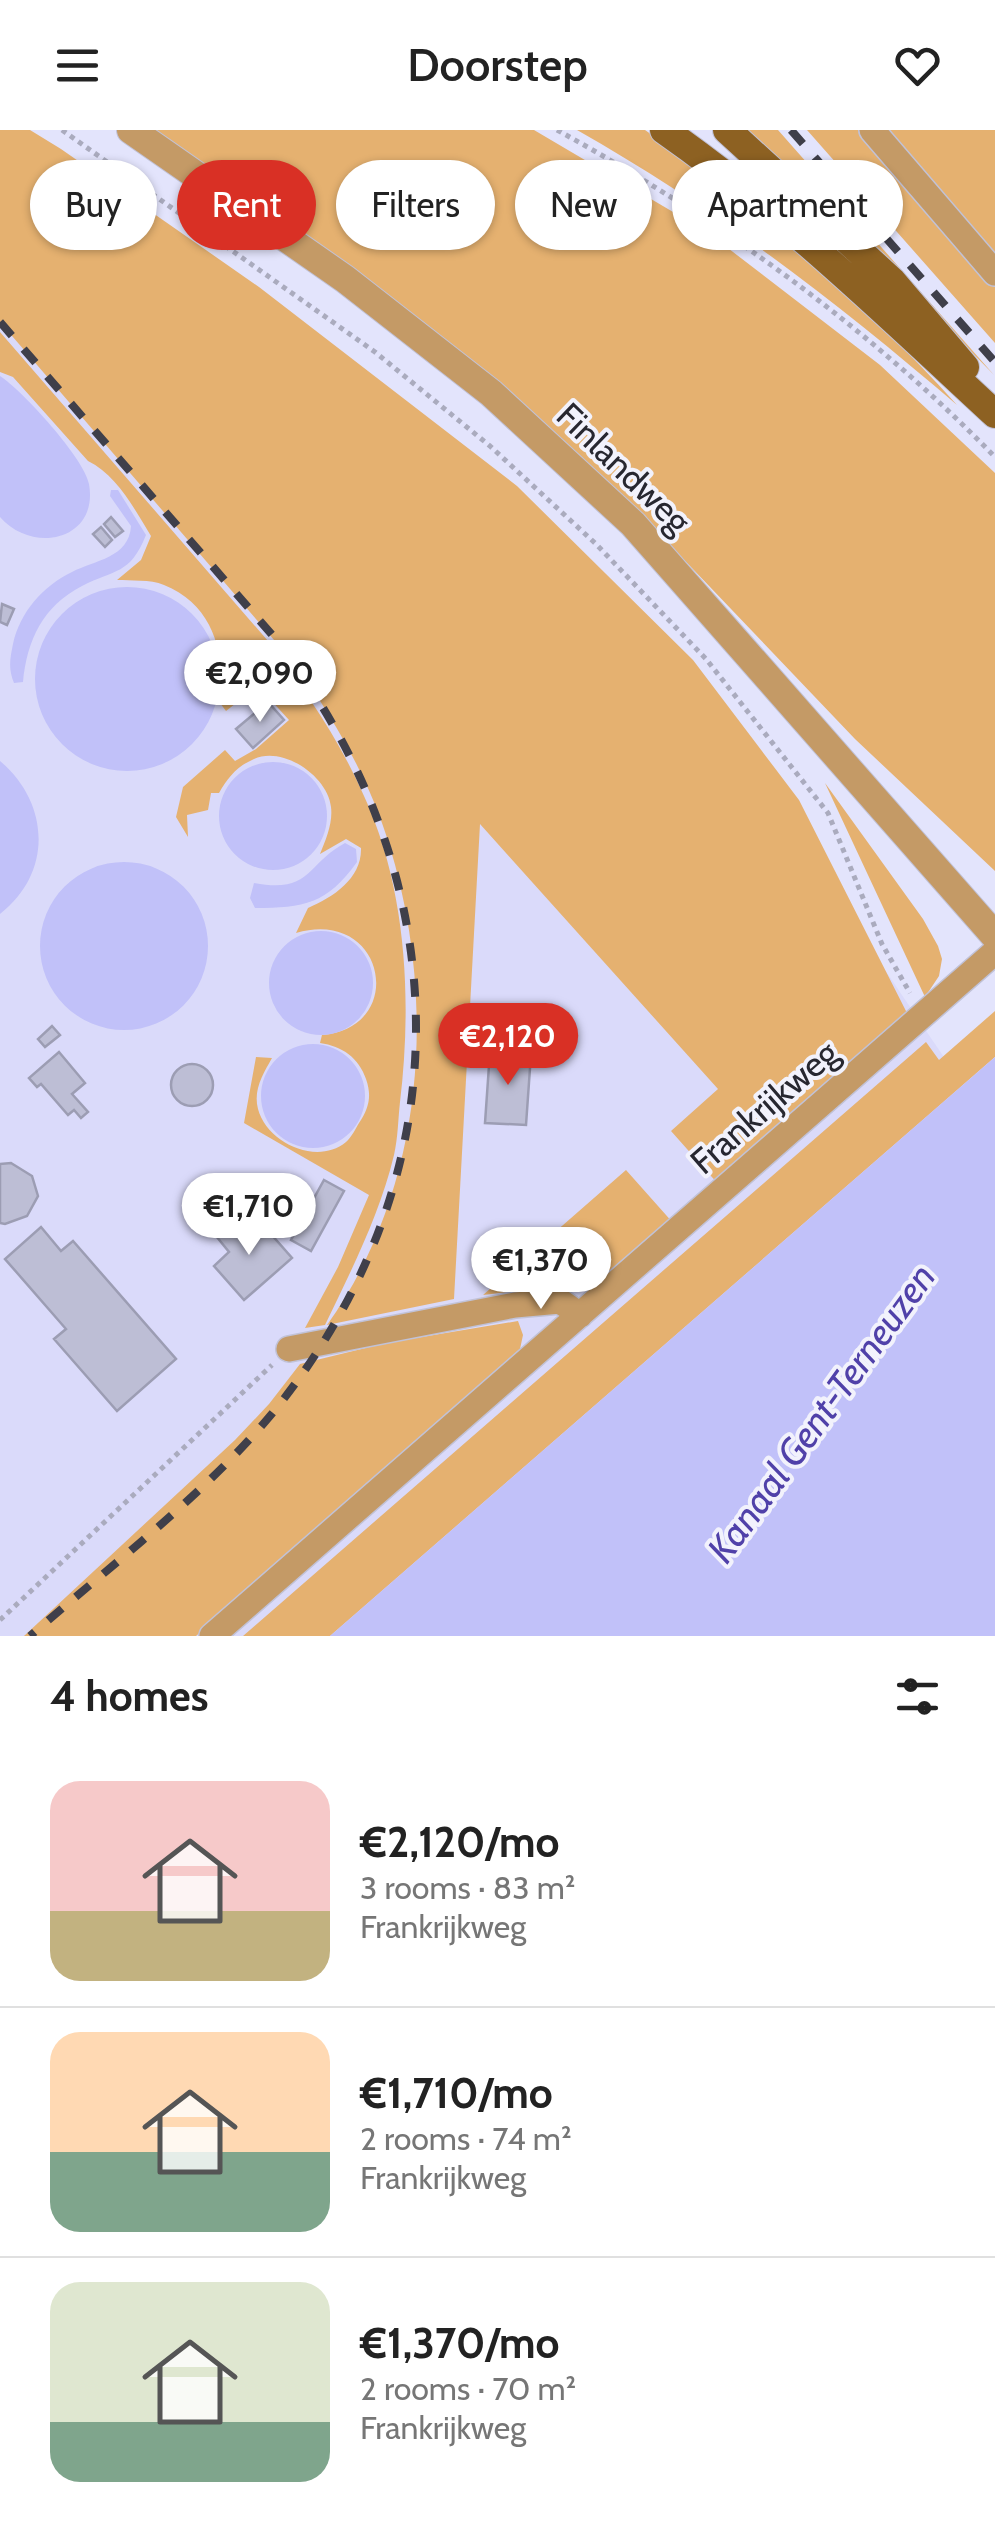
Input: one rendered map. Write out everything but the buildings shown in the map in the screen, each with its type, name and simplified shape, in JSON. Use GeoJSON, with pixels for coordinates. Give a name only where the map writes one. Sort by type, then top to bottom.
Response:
{"type":"FeatureCollection","features":[{"type":"Feature","properties":{"kind":"main road"},"geometry":{"type":"LineString","coordinates":[[664,130],[796,232],[995,414]]}},
{"type":"Feature","properties":{"kind":"main road"},"geometry":{"type":"LineString","coordinates":[[727,130],[892,282],[995,403]]}},
{"type":"Feature","properties":{"kind":"street","name":"Finlandweg"},"geometry":{"type":"LineString","coordinates":[[131,130],[345,278],[491,393],[633,524],[995,936]]}},
{"type":"Feature","properties":{"kind":"street"},"geometry":{"type":"LineString","coordinates":[[872,130],[995,273]]}},
{"type":"Feature","properties":{"kind":"street","name":"Frankrijkweg"},"geometry":{"type":"LineString","coordinates":[[212,1636],[995,952]]}},
{"type":"Feature","properties":{"kind":"street"},"geometry":{"type":"LineString","coordinates":[[289,1349],[515,1305],[560,1301],[580,1315]]}},
{"type":"Feature","properties":{"kind":"path"},"geometry":{"type":"LineString","coordinates":[[62,130],[375,352],[490,446],[596,544],[706,659],[828,812],[882,944],[903,984],[926,1014]]}},
{"type":"Feature","properties":{"kind":"path"},"geometry":{"type":"LineString","coordinates":[[556,130],[621,165],[772,266],[876,349],[995,457]]}},
{"type":"Feature","properties":{"kind":"path"},"geometry":{"type":"LineString","coordinates":[[0,1620],[289,1349]]}},
{"type":"Feature","properties":{"kind":"shaded area"},"geometry":{"type":"Polygon","coordinates":[[[0,130],[30,130],[77,160],[30,160],[30,250],[157,250],[157,216],[177,230],[177,250],[206,250],[517,486],[693,660],[799,800],[908,1015],[719,1185],[671,1131],[718,1089],[480,824],[454,1299],[327,1325],[360,1272],[385,1214],[403,1155],[413,1093],[417,1030],[414,967],[389,844],[351,753],[299,669],[0,322],[0,130]]]}},
{"type":"Feature","properties":{"kind":"shaded area"},"geometry":{"type":"Polygon","coordinates":[[[152,130],[534,130],[585,160],[515,160],[515,250],[652,250],[652,200],[672,211],[672,250],[730,250],[880,365],[995,473],[995,871],[855,739],[689,565],[573,452],[309,250],[316,250],[316,160],[191,160],[152,130]]]}},
{"type":"Feature","properties":{"kind":"shaded area"},"geometry":{"type":"Polygon","coordinates":[[[577,130],[645,130],[685,160],[672,160],[672,188],[652,175],[652,160],[628,160],[577,130]]]}},
{"type":"Feature","properties":{"kind":"shaded area"},"geometry":{"type":"Polygon","coordinates":[[[746,130],[778,130],[804,160],[778,160],[746,130]]]}},
{"type":"Feature","properties":{"kind":"shaded area"},"geometry":{"type":"Polygon","coordinates":[[[807,130],[861,130],[887,160],[833,160],[807,130]]]}},
{"type":"Feature","properties":{"kind":"shaded area"},"geometry":{"type":"Polygon","coordinates":[[[882,130],[995,130],[995,260],[882,130]]]}},
{"type":"Feature","properties":{"kind":"shaded area"},"geometry":{"type":"Polygon","coordinates":[[[903,178],[995,284],[995,343],[903,239],[903,178]]]}},
{"type":"Feature","properties":{"kind":"shaded area"},"geometry":{"type":"Polygon","coordinates":[[[0,179],[30,200],[30,250],[101,250],[668,648],[995,1133],[440,1636],[0,1636],[0,179]]]}},
{"type":"Feature","properties":{"kind":"shaded area"},"geometry":{"type":"Polygon","coordinates":[[[763,250],[795,250],[890,335],[957,405],[867,330],[763,250]]]}},
{"type":"Feature","properties":{"kind":"shaded area"},"geometry":{"type":"Polygon","coordinates":[[[872,250],[884,250],[994,375],[872,250]]]}},
{"type":"Feature","properties":{"kind":"shaded area"},"geometry":{"type":"Polygon","coordinates":[[[0,332],[268,641],[332,735],[378,832],[403,946],[404,1064],[397,1136],[373,1220],[325,1325],[305,1328],[338,1267],[369,1195],[244,1123],[256,1057],[272,1058],[260,1082],[258,1109],[271,1132],[282,1141],[308,1151],[334,1149],[350,1138],[365,1112],[369,1091],[359,1065],[342,1050],[320,1043],[322,1035],[349,1028],[367,1012],[375,993],[375,972],[366,952],[350,937],[326,930],[296,933],[308,908],[336,892],[352,877],[361,848],[346,839],[320,854],[331,819],[328,795],[312,774],[276,756],[246,763],[219,793],[211,793],[208,810],[187,815],[188,837],[176,817],[183,787],[225,750],[235,761],[256,749],[289,720],[258,686],[226,711],[220,703],[218,650],[195,605],[159,583],[117,580],[141,560],[151,536],[116,484],[88,461],[13,377],[0,372],[0,332]]]}},
{"type":"Feature","properties":{"kind":"shaded area"},"geometry":{"type":"Polygon","coordinates":[[[825,783],[923,919],[938,946],[942,959],[939,976],[925,997],[825,783]]]}},
{"type":"Feature","properties":{"kind":"shaded area"},"geometry":{"type":"Polygon","coordinates":[[[995,1011],[995,1057],[330,1636],[243,1636],[926,1042],[939,1060],[995,1011]]]}},
{"type":"Feature","properties":{"kind":"shaded area"},"geometry":{"type":"Polygon","coordinates":[[[626,1170],[674,1224],[612,1280],[483,1295],[626,1170]]]}},
{"type":"Feature","properties":{"kind":"shaded area"},"geometry":{"type":"Polygon","coordinates":[[[518,1321],[523,1335],[520,1349],[196,1636],[24,1636],[235,1440],[300,1364],[386,1343],[518,1321]]]}},
{"type":"Feature","properties":{"kind":"water"},"geometry":{"type":"Polygon","coordinates":[[[0,376],[51,426],[85,473],[89,503],[84,518],[61,536],[29,536],[0,517],[0,376]]]}},
{"type":"Feature","properties":{"kind":"water"},"geometry":{"type":"Polygon","coordinates":[[[111,490],[118,490],[146,535],[140,548],[120,569],[68,594],[47,614],[28,652],[23,682],[14,683],[10,664],[13,644],[34,601],[61,578],[118,551],[129,537],[131,526],[110,496],[111,490]]]}},
{"type":"Feature","properties":{"kind":"water"},"geometry":{"type":"Polygon","coordinates":[[[127,587],[162,594],[192,614],[212,644],[219,679],[212,714],[192,744],[162,764],[127,771],[92,764],[62,744],[42,714],[35,679],[42,644],[62,614],[92,594],[127,587]]]}},
{"type":"Feature","properties":{"kind":"water"},"geometry":{"type":"Polygon","coordinates":[[[0,761],[29,797],[39,838],[29,879],[0,914],[0,761]]]}},
{"type":"Feature","properties":{"kind":"water"},"geometry":{"type":"Polygon","coordinates":[[[273,762],[294,766],[311,778],[323,795],[327,816],[323,837],[311,854],[294,866],[273,870],[252,866],[235,854],[223,837],[219,816],[223,795],[235,778],[252,766],[273,762]]]}},
{"type":"Feature","properties":{"kind":"water"},"geometry":{"type":"Polygon","coordinates":[[[345,843],[356,849],[357,862],[324,895],[301,905],[255,908],[250,898],[254,883],[298,881],[345,843]]]}},
{"type":"Feature","properties":{"kind":"water"},"geometry":{"type":"Polygon","coordinates":[[[124,862],[156,868],[183,887],[202,914],[208,946],[202,978],[183,1005],[156,1024],[124,1030],[92,1024],[65,1005],[46,978],[40,946],[46,914],[65,887],[92,868],[124,862]]]}},
{"type":"Feature","properties":{"kind":"water"},"geometry":{"type":"Polygon","coordinates":[[[321,931],[341,935],[364,954],[373,983],[369,1003],[350,1026],[321,1035],[301,1031],[278,1012],[269,983],[273,963],[292,940],[321,931]]]}},
{"type":"Feature","properties":{"kind":"water"},"geometry":{"type":"Polygon","coordinates":[[[313,1044],[333,1048],[350,1059],[361,1076],[365,1096],[361,1116],[350,1133],[333,1144],[313,1148],[293,1144],[276,1133],[265,1116],[261,1096],[265,1076],[276,1059],[293,1048],[313,1044]]]}},
{"type":"Feature","properties":{"kind":"water","name":"Kanaal Gent-Terneuzen"},"geometry":{"type":"Polygon","coordinates":[[[995,1057],[995,1636],[330,1636],[995,1057]]]}},
{"type":"Feature","properties":{"kind":"railway"},"geometry":{"type":"LineString","coordinates":[[791,130],[995,362]]}},
{"type":"Feature","properties":{"kind":"railway"},"geometry":{"type":"LineString","coordinates":[[0,322],[274,637],[336,730],[380,827],[407,927],[416,1028],[407,1129],[380,1228],[334,1324],[270,1416],[215,1475],[30,1636]]}}]}
